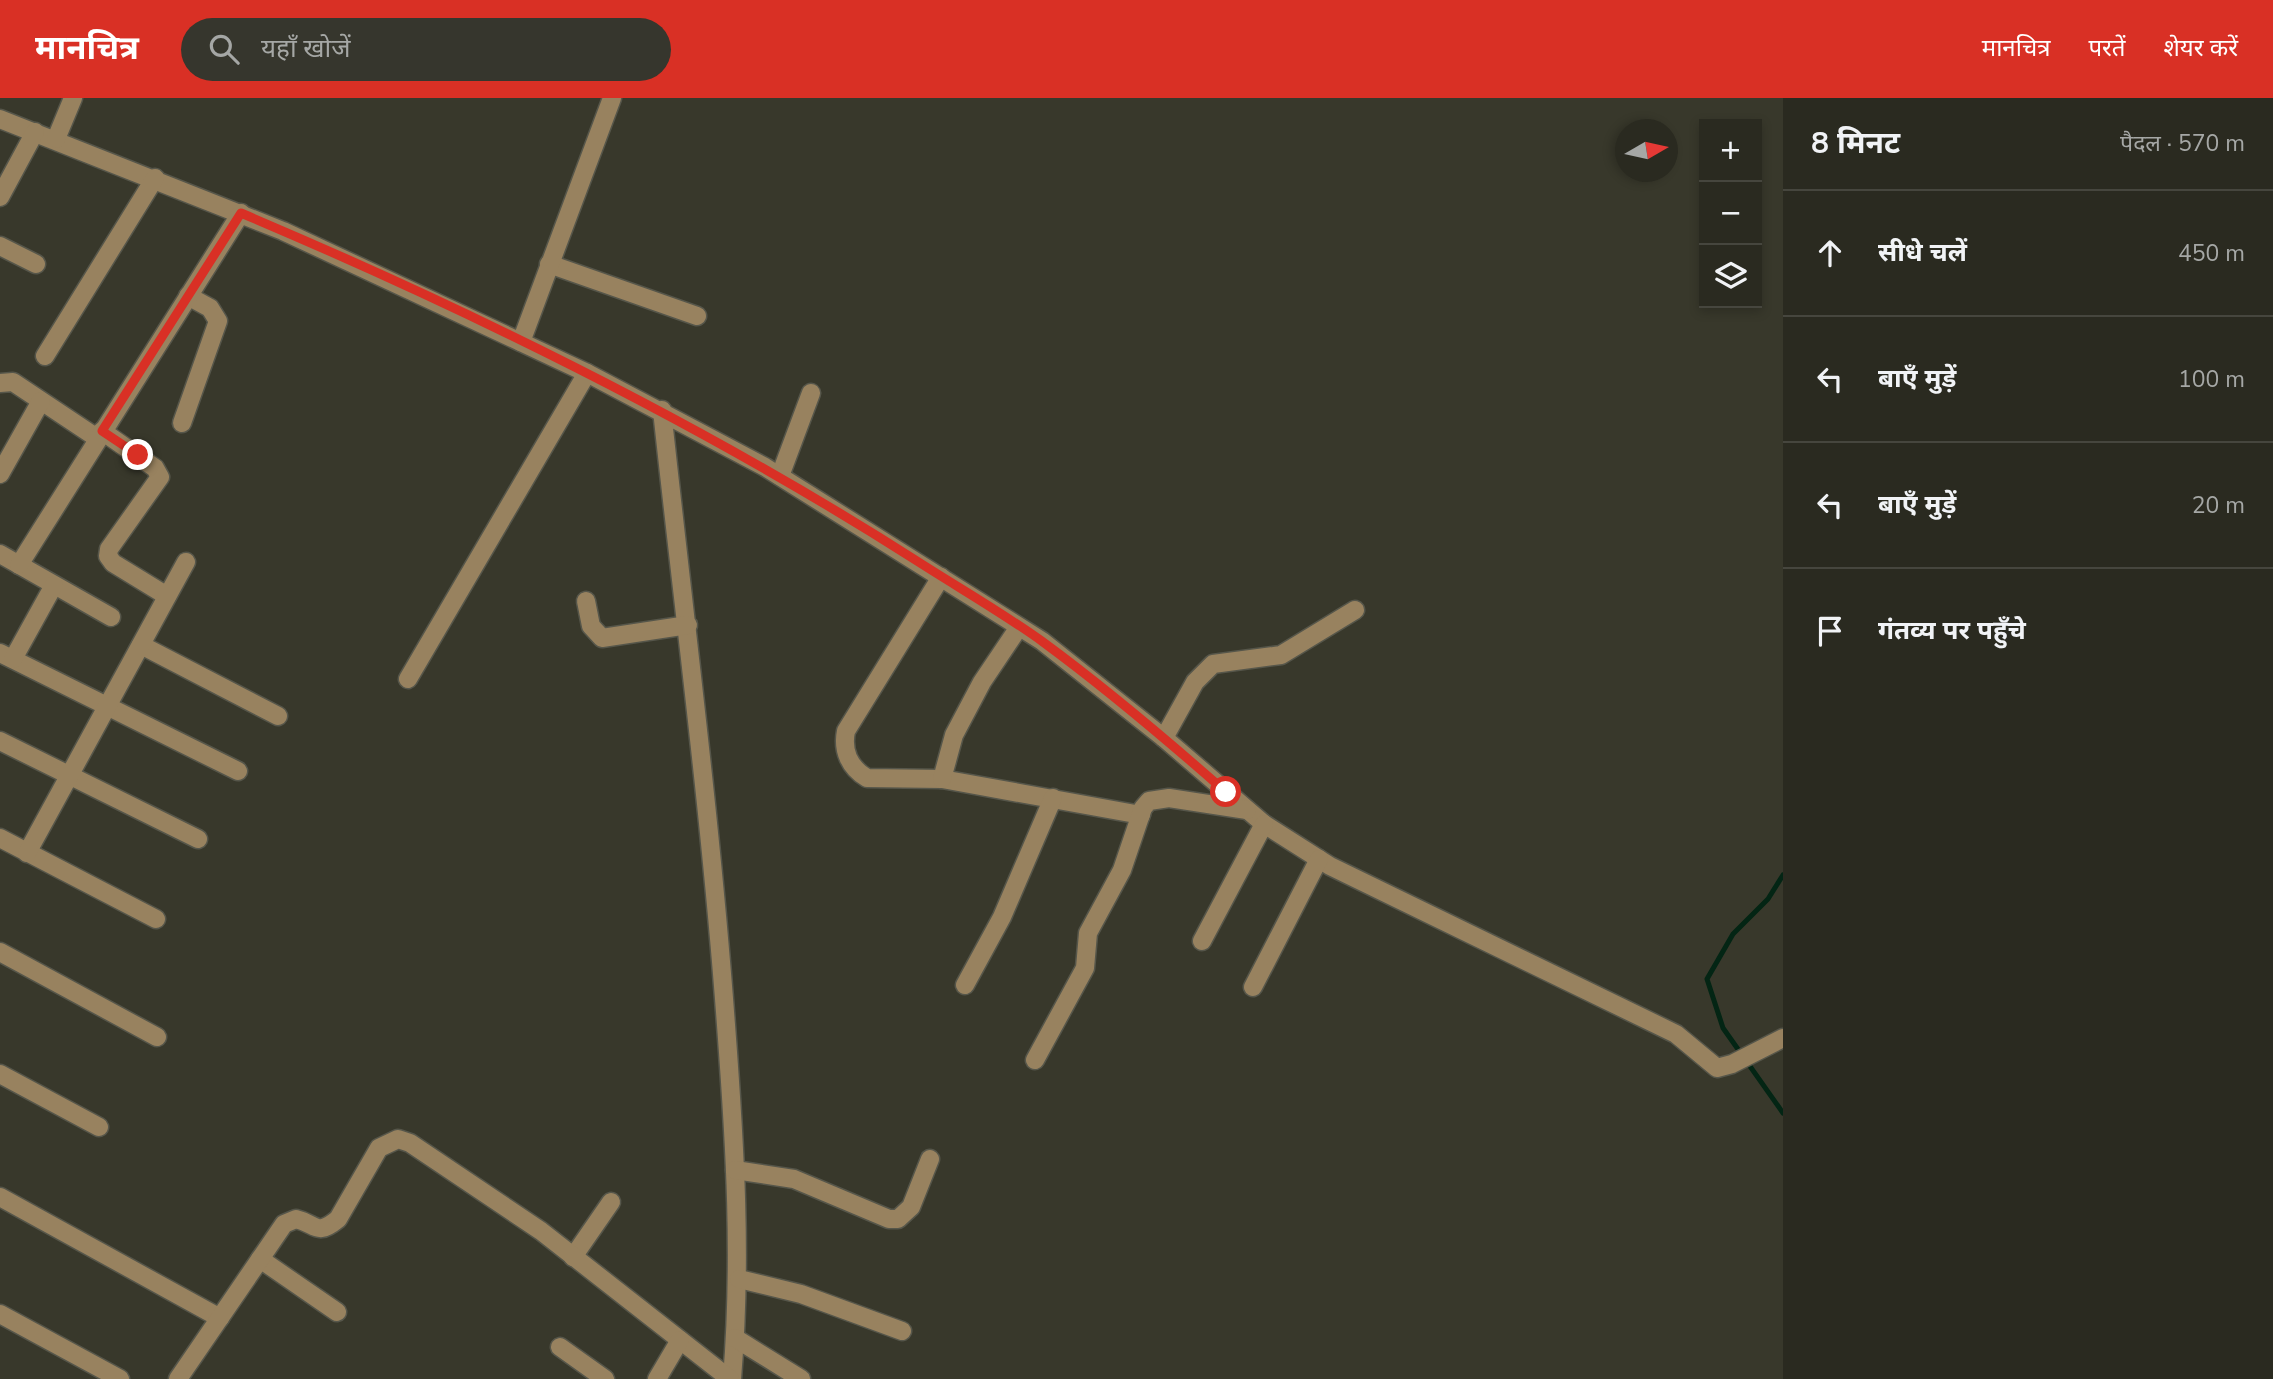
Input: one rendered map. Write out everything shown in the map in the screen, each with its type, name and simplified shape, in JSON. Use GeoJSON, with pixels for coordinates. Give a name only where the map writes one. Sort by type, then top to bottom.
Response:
{"type":"FeatureCollection","features":[{"type":"Feature","properties":{"kind":"street"},"geometry":{"type":"LineString","coordinates":[[56,139],[73,98]]}},
{"type":"Feature","properties":{"kind":"street"},"geometry":{"type":"LineString","coordinates":[[521,341],[612,98]]}},
{"type":"Feature","properties":{"kind":"street"},"geometry":{"type":"LineString","coordinates":[[0,119],[241,213],[521,341],[662,410],[780,476],[1019,627],[1164,738],[1264,824],[1319,859],[1468,935],[1655,1023],[1690,1044],[1711,1065],[1717,1068],[1732,1065],[1783,1038]]}},
{"type":"Feature","properties":{"kind":"street"},"geometry":{"type":"LineString","coordinates":[[0,197],[35,132]]}},
{"type":"Feature","properties":{"kind":"street"},"geometry":{"type":"LineString","coordinates":[[45,356],[155,178]]}},
{"type":"Feature","properties":{"kind":"street"},"geometry":{"type":"LineString","coordinates":[[19,565],[99,434],[241,213]]}},
{"type":"Feature","properties":{"kind":"street"},"geometry":{"type":"LineString","coordinates":[[0,246],[36,264]]}},
{"type":"Feature","properties":{"kind":"street"},"geometry":{"type":"LineString","coordinates":[[549,264],[697,316]]}},
{"type":"Feature","properties":{"kind":"street"},"geometry":{"type":"LineString","coordinates":[[182,423],[218,321],[210,308],[188,296]]}},
{"type":"Feature","properties":{"kind":"street"},"geometry":{"type":"LineString","coordinates":[[408,679],[587,373]]}},
{"type":"Feature","properties":{"kind":"street"},"geometry":{"type":"LineString","coordinates":[[0,383],[13,382],[155,468],[160,477],[109,549],[108,556],[113,563],[167,596]]}},
{"type":"Feature","properties":{"kind":"street"},"geometry":{"type":"LineString","coordinates":[[780,476],[811,393]]}},
{"type":"Feature","properties":{"kind":"street"},"geometry":{"type":"LineString","coordinates":[[0,474],[41,401]]}},
{"type":"Feature","properties":{"kind":"street"},"geometry":{"type":"LineString","coordinates":[[662,410],[688,625],[722,971],[739,1279],[731,1379]]}},
{"type":"Feature","properties":{"kind":"street"},"geometry":{"type":"LineString","coordinates":[[0,554],[111,617]]}},
{"type":"Feature","properties":{"kind":"street"},"geometry":{"type":"LineString","coordinates":[[27,853],[186,562]]}},
{"type":"Feature","properties":{"kind":"street"},"geometry":{"type":"LineString","coordinates":[[942,577],[858,707],[844,742],[851,764],[867,778],[942,779],[1141,816]]}},
{"type":"Feature","properties":{"kind":"street"},"geometry":{"type":"LineString","coordinates":[[54,585],[6,656],[238,771]]}},
{"type":"Feature","properties":{"kind":"street"},"geometry":{"type":"LineString","coordinates":[[586,601],[590,626],[602,638],[688,625]]}},
{"type":"Feature","properties":{"kind":"street"},"geometry":{"type":"LineString","coordinates":[[1164,738],[1195,682],[1213,664],[1281,655],[1355,610]]}},
{"type":"Feature","properties":{"kind":"street"},"geometry":{"type":"LineString","coordinates":[[942,779],[954,734],[982,682],[1019,627]]}},
{"type":"Feature","properties":{"kind":"street"},"geometry":{"type":"LineString","coordinates":[[141,645],[278,716]]}},
{"type":"Feature","properties":{"kind":"street"},"geometry":{"type":"LineString","coordinates":[[0,741],[198,839]]}},
{"type":"Feature","properties":{"kind":"street"},"geometry":{"type":"LineString","coordinates":[[965,985],[1011,898],[1053,798]]}},
{"type":"Feature","properties":{"kind":"street"},"geometry":{"type":"LineString","coordinates":[[1035,1060],[1085,968],[1088,933],[1122,870],[1149,801],[1157,798],[1247,810]]}},
{"type":"Feature","properties":{"kind":"street"},"geometry":{"type":"LineString","coordinates":[[1202,941],[1264,824]]}},
{"type":"Feature","properties":{"kind":"street"},"geometry":{"type":"LineString","coordinates":[[0,838],[156,919]]}},
{"type":"Feature","properties":{"kind":"street"},"geometry":{"type":"LineString","coordinates":[[1253,987],[1319,859]]}},
{"type":"Feature","properties":{"kind":"street"},"geometry":{"type":"LineString","coordinates":[[0,951],[157,1037]]}},
{"type":"Feature","properties":{"kind":"street"},"geometry":{"type":"LineString","coordinates":[[0,1074],[99,1127]]}},
{"type":"Feature","properties":{"kind":"street"},"geometry":{"type":"LineString","coordinates":[[178,1379],[284,1224],[290,1220],[302,1221],[319,1230],[338,1219],[379,1148],[398,1139],[410,1143],[541,1231],[731,1379]]}},
{"type":"Feature","properties":{"kind":"street"},"geometry":{"type":"LineString","coordinates":[[735,1170],[794,1179],[889,1219],[898,1219],[906,1215],[911,1208],[930,1159]]}},
{"type":"Feature","properties":{"kind":"street"},"geometry":{"type":"LineString","coordinates":[[0,1197],[220,1318]]}},
{"type":"Feature","properties":{"kind":"street"},"geometry":{"type":"LineString","coordinates":[[573,1257],[611,1202]]}},
{"type":"Feature","properties":{"kind":"street"},"geometry":{"type":"LineString","coordinates":[[260,1259],[337,1312]]}},
{"type":"Feature","properties":{"kind":"street"},"geometry":{"type":"LineString","coordinates":[[739,1279],[801,1294],[902,1331]]}},
{"type":"Feature","properties":{"kind":"street"},"geometry":{"type":"LineString","coordinates":[[0,1314],[120,1379]]}},
{"type":"Feature","properties":{"kind":"street"},"geometry":{"type":"LineString","coordinates":[[735,1338],[802,1379]]}},
{"type":"Feature","properties":{"kind":"street"},"geometry":{"type":"LineString","coordinates":[[657,1379],[680,1340]]}},
{"type":"Feature","properties":{"kind":"street"},"geometry":{"type":"LineString","coordinates":[[560,1347],[605,1379]]}},
{"type":"Feature","properties":{"kind":"waterway"},"geometry":{"type":"LineString","coordinates":[[1783,875],[1768,899],[1733,934],[1707,979],[1723,1028],[1783,1113]]}},
{"type":"Feature","properties":{"kind":"route"},"geometry":{"type":"LineString","coordinates":[[138,455],[102,431],[241,213],[587,373],[662,410],[780,476],[1042,641],[1164,738],[1226,792]]}}]}
